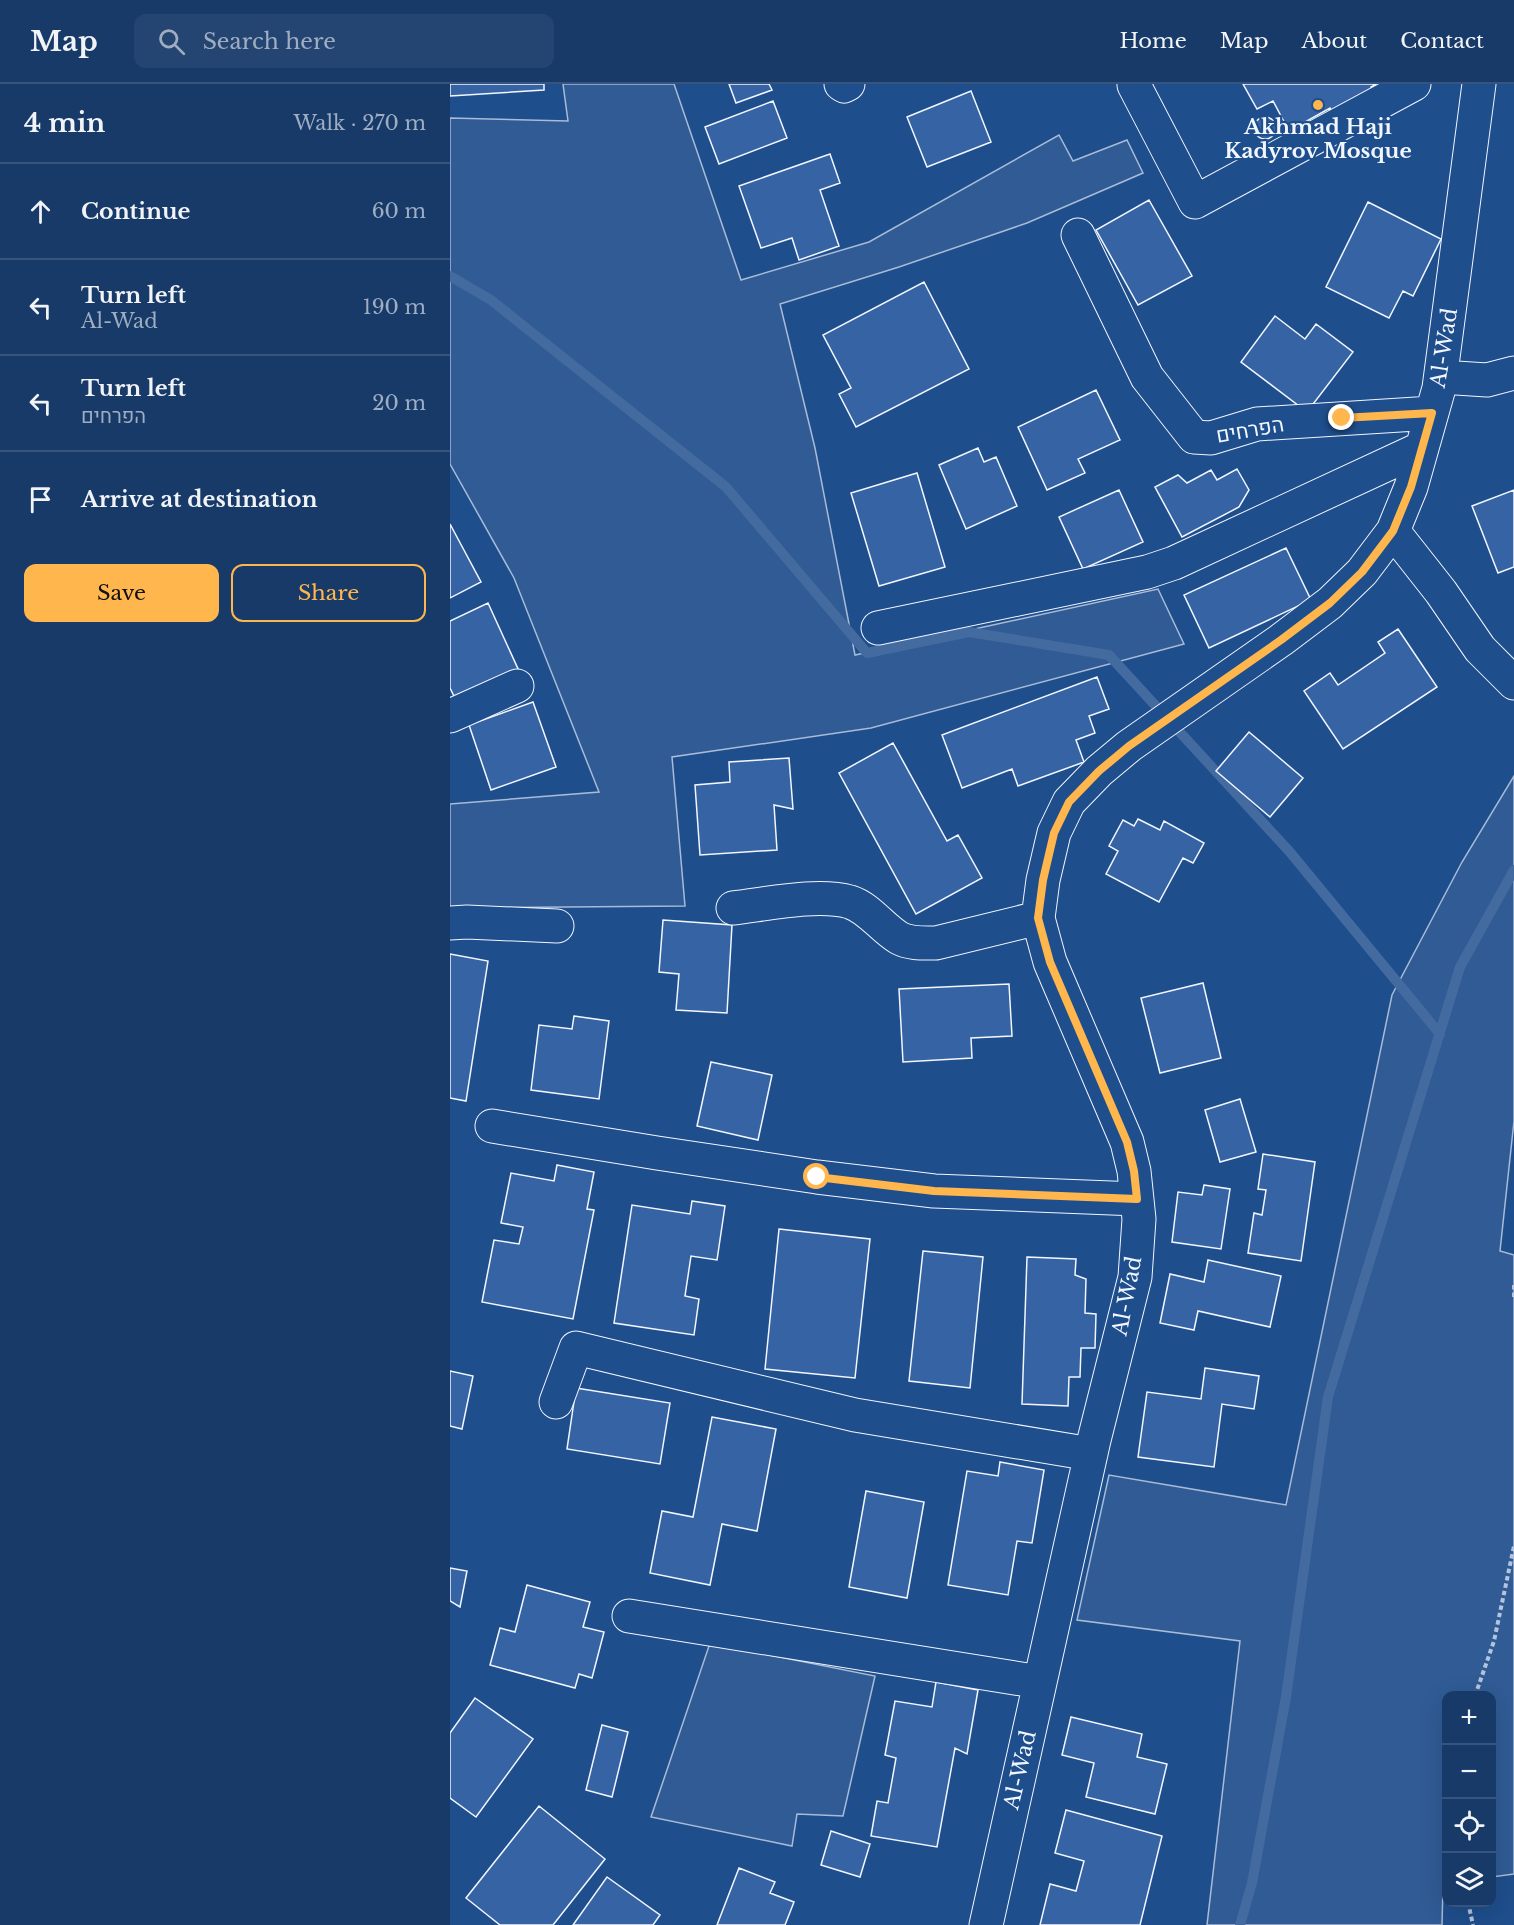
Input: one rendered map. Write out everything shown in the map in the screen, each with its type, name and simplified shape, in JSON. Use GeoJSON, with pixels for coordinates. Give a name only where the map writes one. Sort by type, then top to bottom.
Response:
{"type":"FeatureCollection","features":[{"type":"Feature","properties":{"kind":"street"},"geometry":{"type":"LineString","coordinates":[[1136,84],[1134,85],[1195,202],[1414,84]]}},
{"type":"Feature","properties":{"kind":"street","name":"Al-Wad"},"geometry":{"type":"LineString","coordinates":[[986,1925],[1091,1454],[1135,1276],[1137,1199],[1134,1171],[1127,1142],[1050,962],[1038,918],[1043,880],[1054,833],[1069,802],[1099,771],[1129,746],[1330,603],[1362,572],[1393,531],[1411,487],[1441,377],[1479,84]]}},
{"type":"Feature","properties":{"kind":"street","name":"הפרחים"},"geometry":{"type":"LineString","coordinates":[[1078,235],[1147,377],[1194,436],[1211,438],[1257,424],[1432,413]]}},
{"type":"Feature","properties":{"kind":"street"},"geometry":{"type":"LineString","coordinates":[[1441,377],[1487,380],[1514,373]]}},
{"type":"Feature","properties":{"kind":"street"},"geometry":{"type":"LineString","coordinates":[[878,628],[1147,572],[1174,563],[1422,448]]}},
{"type":"Feature","properties":{"kind":"street"},"geometry":{"type":"LineString","coordinates":[[1393,531],[1442,592],[1480,650],[1514,683]]}},
{"type":"Feature","properties":{"kind":"street"},"geometry":{"type":"LineString","coordinates":[[450,716],[518,686]]}},
{"type":"Feature","properties":{"kind":"street"},"geometry":{"type":"LineString","coordinates":[[733,908],[825,898],[852,903],[876,918],[900,938],[919,943],[936,943],[1038,918]]}},
{"type":"Feature","properties":{"kind":"street"},"geometry":{"type":"LineString","coordinates":[[450,923],[557,926]]}},
{"type":"Feature","properties":{"kind":"street"},"geometry":{"type":"LineString","coordinates":[[492,1126],[817,1177],[934,1191],[1137,1199]]}},
{"type":"Feature","properties":{"kind":"street"},"geometry":{"type":"LineString","coordinates":[[556,1402],[576,1348],[855,1415],[1091,1454]]}},
{"type":"Feature","properties":{"kind":"street"},"geometry":{"type":"LineString","coordinates":[[629,1616],[1040,1682]]}},
{"type":"Feature","properties":{"kind":"path"},"geometry":{"type":"LineString","coordinates":[[1514,1286],[1514,1298]]}},
{"type":"Feature","properties":{"kind":"path"},"geometry":{"type":"LineString","coordinates":[[1476,1691],[1494,1641],[1514,1546]]}},
{"type":"Feature","properties":{"kind":"path"},"geometry":{"type":"LineString","coordinates":[[1469,1907],[1473,1925]]}},
{"type":"Feature","properties":{"kind":"shaded area"},"geometry":{"type":"Polygon","coordinates":[[[563,84],[674,84],[741,280],[869,242],[1059,135],[1073,161],[1127,140],[1143,173],[1027,223],[899,267],[780,304],[815,448],[855,655],[1158,589],[1184,644],[871,728],[672,757],[685,906],[450,908],[450,804],[599,792],[514,578],[450,464],[450,118],[568,121],[563,84]]]}},
{"type":"Feature","properties":{"kind":"shaded area"},"geometry":{"type":"Polygon","coordinates":[[[1514,776],[1514,1121],[1500,1251],[1514,1255],[1514,1874],[1496,1876],[1496,1691],[1442,1691],[1442,1925],[1207,1925],[1240,1641],[1077,1620],[1109,1475],[1286,1505],[1392,995],[1462,862],[1514,776]]]}},
{"type":"Feature","properties":{"kind":"shaded area"},"geometry":{"type":"Polygon","coordinates":[[[710,1643],[875,1676],[843,1816],[797,1814],[792,1846],[651,1817],[710,1643]]]}},
{"type":"Feature","properties":{"kind":"building"},"geometry":{"type":"Polygon","coordinates":[[[450,84],[544,84],[544,90],[450,96],[450,84]]]}},
{"type":"Feature","properties":{"kind":"building"},"geometry":{"type":"Polygon","coordinates":[[[729,84],[769,84],[772,90],[736,103],[729,84]]]}},
{"type":"Feature","properties":{"kind":"building","name":"Akhmad Haji Kadyrov Mosque"},"geometry":{"type":"Polygon","coordinates":[[[1243,84],[1376,84],[1371,87],[1377,97],[1335,119],[1330,108],[1289,131],[1273,101],[1257,109],[1243,84]]]}},
{"type":"Feature","properties":{"kind":"building"},"geometry":{"type":"Polygon","coordinates":[[[971,91],[991,142],[927,167],[907,117],[971,91]]]}},
{"type":"Feature","properties":{"kind":"building"},"geometry":{"type":"Polygon","coordinates":[[[773,101],[787,138],[719,164],[705,127],[773,101]]]}},
{"type":"Feature","properties":{"kind":"building"},"geometry":{"type":"Polygon","coordinates":[[[1265,117],[1273,120],[1276,128],[1273,136],[1265,139],[1257,136],[1254,128],[1257,120],[1265,117]]]}},
{"type":"Feature","properties":{"kind":"building"},"geometry":{"type":"Polygon","coordinates":[[[830,154],[840,183],[820,190],[839,246],[799,260],[792,238],[761,248],[739,186],[830,154]]]}},
{"type":"Feature","properties":{"kind":"building"},"geometry":{"type":"Polygon","coordinates":[[[1149,200],[1192,276],[1138,305],[1096,230],[1149,200]]]}},
{"type":"Feature","properties":{"kind":"building"},"geometry":{"type":"Polygon","coordinates":[[[1368,202],[1441,239],[1413,296],[1403,291],[1389,318],[1326,287],[1368,202]]]}},
{"type":"Feature","properties":{"kind":"building"},"geometry":{"type":"Polygon","coordinates":[[[924,282],[969,369],[856,427],[839,394],[851,388],[823,335],[924,282]]]}},
{"type":"Feature","properties":{"kind":"building"},"geometry":{"type":"Polygon","coordinates":[[[1275,316],[1305,339],[1316,324],[1353,352],[1307,412],[1241,362],[1275,316]]]}},
{"type":"Feature","properties":{"kind":"building"},"geometry":{"type":"Polygon","coordinates":[[[1096,390],[1120,440],[1078,459],[1085,473],[1047,490],[1018,427],[1096,390]]]}},
{"type":"Feature","properties":{"kind":"building"},"geometry":{"type":"Polygon","coordinates":[[[978,448],[984,462],[996,457],[1017,506],[966,529],[939,465],[978,448]]]}},
{"type":"Feature","properties":{"kind":"building"},"geometry":{"type":"Polygon","coordinates":[[[1237,469],[1249,490],[1239,507],[1182,537],[1155,487],[1178,475],[1187,483],[1211,470],[1217,480],[1237,469]]]}},
{"type":"Feature","properties":{"kind":"building"},"geometry":{"type":"Polygon","coordinates":[[[917,473],[945,567],[879,586],[851,493],[917,473]]]}},
{"type":"Feature","properties":{"kind":"building"},"geometry":{"type":"Polygon","coordinates":[[[1119,490],[1143,542],[1083,569],[1059,517],[1119,490]]]}},
{"type":"Feature","properties":{"kind":"building"},"geometry":{"type":"Polygon","coordinates":[[[1514,490],[1514,567],[1498,573],[1472,506],[1514,490]]]}},
{"type":"Feature","properties":{"kind":"building"},"geometry":{"type":"Polygon","coordinates":[[[450,524],[481,582],[450,598],[450,524]]]}},
{"type":"Feature","properties":{"kind":"building"},"geometry":{"type":"Polygon","coordinates":[[[1286,548],[1311,600],[1209,648],[1184,595],[1286,548]]]}},
{"type":"Feature","properties":{"kind":"building"},"geometry":{"type":"Polygon","coordinates":[[[488,603],[519,671],[456,700],[450,688],[450,621],[488,603]]]}},
{"type":"Feature","properties":{"kind":"building"},"geometry":{"type":"Polygon","coordinates":[[[1398,629],[1437,687],[1343,749],[1304,691],[1330,673],[1338,685],[1385,653],[1378,642],[1398,629]]]}},
{"type":"Feature","properties":{"kind":"building"},"geometry":{"type":"Polygon","coordinates":[[[1097,677],[1109,709],[1089,716],[1095,733],[1076,740],[1084,762],[1018,786],[1012,769],[962,788],[942,735],[1097,677]]]}},
{"type":"Feature","properties":{"kind":"building"},"geometry":{"type":"Polygon","coordinates":[[[533,702],[556,767],[491,790],[469,725],[533,702]]]}},
{"type":"Feature","properties":{"kind":"building"},"geometry":{"type":"Polygon","coordinates":[[[1249,732],[1303,778],[1270,817],[1216,771],[1249,732]]]}},
{"type":"Feature","properties":{"kind":"building"},"geometry":{"type":"Polygon","coordinates":[[[893,743],[947,841],[958,835],[982,878],[916,914],[839,773],[893,743]]]}},
{"type":"Feature","properties":{"kind":"building"},"geometry":{"type":"Polygon","coordinates":[[[789,758],[793,809],[774,805],[777,850],[700,855],[695,785],[730,782],[729,762],[789,758]]]}},
{"type":"Feature","properties":{"kind":"building"},"geometry":{"type":"Polygon","coordinates":[[[1138,819],[1160,830],[1164,821],[1204,843],[1193,863],[1183,858],[1159,902],[1106,874],[1118,851],[1109,846],[1123,820],[1134,826],[1138,819]]]}},
{"type":"Feature","properties":{"kind":"building"},"geometry":{"type":"Polygon","coordinates":[[[663,920],[732,925],[727,1013],[676,1010],[679,974],[659,972],[663,920]]]}},
{"type":"Feature","properties":{"kind":"building"},"geometry":{"type":"Polygon","coordinates":[[[450,954],[488,961],[466,1101],[450,1098],[450,954]]]}},
{"type":"Feature","properties":{"kind":"building"},"geometry":{"type":"Polygon","coordinates":[[[1203,983],[1221,1058],[1160,1073],[1141,998],[1203,983]]]}},
{"type":"Feature","properties":{"kind":"building"},"geometry":{"type":"Polygon","coordinates":[[[1009,984],[1012,1036],[971,1038],[972,1058],[903,1062],[899,989],[1009,984]]]}},
{"type":"Feature","properties":{"kind":"building"},"geometry":{"type":"Polygon","coordinates":[[[574,1016],[609,1021],[599,1099],[531,1090],[539,1025],[572,1029],[574,1016]]]}},
{"type":"Feature","properties":{"kind":"building"},"geometry":{"type":"Polygon","coordinates":[[[711,1062],[772,1075],[758,1140],[697,1126],[711,1062]]]}},
{"type":"Feature","properties":{"kind":"building"},"geometry":{"type":"Polygon","coordinates":[[[1240,1099],[1256,1152],[1220,1162],[1205,1110],[1240,1099]]]}},
{"type":"Feature","properties":{"kind":"building"},"geometry":{"type":"Polygon","coordinates":[[[1263,1154],[1315,1162],[1301,1261],[1248,1253],[1254,1213],[1262,1215],[1266,1190],[1258,1189],[1263,1154]]]}},
{"type":"Feature","properties":{"kind":"building"},"geometry":{"type":"Polygon","coordinates":[[[557,1165],[594,1172],[587,1209],[594,1210],[573,1319],[482,1302],[494,1240],[519,1244],[523,1227],[501,1223],[511,1173],[554,1181],[557,1165]]]}},
{"type":"Feature","properties":{"kind":"building"},"geometry":{"type":"Polygon","coordinates":[[[1204,1185],[1230,1189],[1221,1249],[1172,1242],[1178,1192],[1202,1195],[1204,1185]]]}},
{"type":"Feature","properties":{"kind":"building"},"geometry":{"type":"Polygon","coordinates":[[[692,1201],[725,1206],[717,1260],[691,1256],[685,1296],[699,1299],[694,1335],[614,1323],[632,1205],[690,1214],[692,1201]]]}},
{"type":"Feature","properties":{"kind":"building"},"geometry":{"type":"Polygon","coordinates":[[[779,1229],[870,1239],[855,1378],[765,1369],[779,1229]]]}},
{"type":"Feature","properties":{"kind":"building"},"geometry":{"type":"Polygon","coordinates":[[[923,1251],[983,1257],[970,1388],[909,1381],[923,1251]]]}},
{"type":"Feature","properties":{"kind":"building"},"geometry":{"type":"Polygon","coordinates":[[[1027,1257],[1076,1259],[1075,1275],[1086,1279],[1085,1313],[1096,1314],[1095,1348],[1081,1348],[1080,1377],[1069,1377],[1068,1406],[1022,1404],[1027,1257]]]}},
{"type":"Feature","properties":{"kind":"building"},"geometry":{"type":"Polygon","coordinates":[[[1208,1260],[1281,1276],[1270,1327],[1198,1311],[1194,1330],[1160,1323],[1170,1274],[1204,1282],[1208,1260]]]}},
{"type":"Feature","properties":{"kind":"building"},"geometry":{"type":"Polygon","coordinates":[[[1205,1368],[1259,1376],[1254,1409],[1222,1404],[1214,1467],[1138,1457],[1147,1392],[1201,1399],[1205,1368]]]}},
{"type":"Feature","properties":{"kind":"building"},"geometry":{"type":"Polygon","coordinates":[[[450,1371],[473,1376],[462,1429],[450,1426],[450,1371]]]}},
{"type":"Feature","properties":{"kind":"building"},"geometry":{"type":"Polygon","coordinates":[[[576,1388],[670,1403],[660,1464],[567,1449],[576,1388]]]}},
{"type":"Feature","properties":{"kind":"building"},"geometry":{"type":"Polygon","coordinates":[[[712,1417],[776,1429],[757,1531],[722,1524],[710,1585],[650,1573],[662,1511],[693,1517],[712,1417]]]}},
{"type":"Feature","properties":{"kind":"building"},"geometry":{"type":"Polygon","coordinates":[[[1000,1462],[1044,1470],[1032,1543],[1017,1541],[1008,1595],[948,1585],[967,1471],[998,1476],[1000,1462]]]}},
{"type":"Feature","properties":{"kind":"building"},"geometry":{"type":"Polygon","coordinates":[[[866,1491],[924,1502],[907,1598],[849,1587],[866,1491]]]}},
{"type":"Feature","properties":{"kind":"building"},"geometry":{"type":"Polygon","coordinates":[[[450,1568],[467,1571],[460,1607],[450,1601],[450,1568]]]}},
{"type":"Feature","properties":{"kind":"building"},"geometry":{"type":"Polygon","coordinates":[[[527,1585],[590,1602],[583,1627],[604,1632],[592,1678],[579,1674],[575,1688],[490,1665],[500,1628],[515,1632],[527,1585]]]}},
{"type":"Feature","properties":{"kind":"building"},"geometry":{"type":"Polygon","coordinates":[[[936,1682],[978,1690],[967,1754],[955,1748],[937,1847],[871,1836],[877,1801],[888,1803],[896,1758],[885,1755],[895,1701],[932,1707],[936,1682]]]}},
{"type":"Feature","properties":{"kind":"building"},"geometry":{"type":"Polygon","coordinates":[[[475,1698],[533,1739],[476,1817],[450,1798],[450,1733],[475,1698]]]}},
{"type":"Feature","properties":{"kind":"building"},"geometry":{"type":"Polygon","coordinates":[[[1071,1717],[1142,1734],[1137,1757],[1167,1764],[1155,1814],[1086,1797],[1094,1763],[1062,1755],[1071,1717]]]}},
{"type":"Feature","properties":{"kind":"building"},"geometry":{"type":"Polygon","coordinates":[[[602,1725],[628,1732],[612,1797],[586,1790],[602,1725]]]}},
{"type":"Feature","properties":{"kind":"building"},"geometry":{"type":"Polygon","coordinates":[[[539,1806],[605,1859],[553,1925],[500,1925],[466,1898],[539,1806]]]}},
{"type":"Feature","properties":{"kind":"building"},"geometry":{"type":"Polygon","coordinates":[[[1066,1810],[1162,1836],[1140,1925],[1040,1925],[1050,1884],[1076,1891],[1084,1861],[1055,1853],[1066,1810]]]}},
{"type":"Feature","properties":{"kind":"building"},"geometry":{"type":"Polygon","coordinates":[[[831,1831],[870,1844],[860,1877],[821,1865],[831,1831]]]}},
{"type":"Feature","properties":{"kind":"building"},"geometry":{"type":"Polygon","coordinates":[[[739,1868],[775,1882],[770,1893],[794,1902],[785,1925],[717,1925],[739,1868]]]}},
{"type":"Feature","properties":{"kind":"building"},"geometry":{"type":"Polygon","coordinates":[[[607,1877],[660,1915],[653,1925],[573,1925],[607,1877]]]}},
{"type":"Feature","properties":{"kind":"waterway"},"geometry":{"type":"LineString","coordinates":[[450,276],[491,300],[726,487],[867,653],[969,632],[1109,655],[1289,851],[1440,1034]]}},
{"type":"Feature","properties":{"kind":"waterway"},"geometry":{"type":"LineString","coordinates":[[1240,1925],[1252,1883],[1286,1697],[1328,1397],[1460,967],[1514,870]]}},
{"type":"Feature","properties":{"kind":"place","name":"Akhmad Haji Kadyrov Mosque"},"geometry":{"type":"Point","coordinates":[1318,105]}},
{"type":"Feature","properties":{"kind":"route"},"geometry":{"type":"LineString","coordinates":[[817,1177],[934,1191],[1137,1199],[1134,1171],[1127,1142],[1050,962],[1038,918],[1043,880],[1054,833],[1069,802],[1099,771],[1164,720],[1281,640],[1330,603],[1362,572],[1393,531],[1411,487],[1432,413],[1342,418]]}}]}
